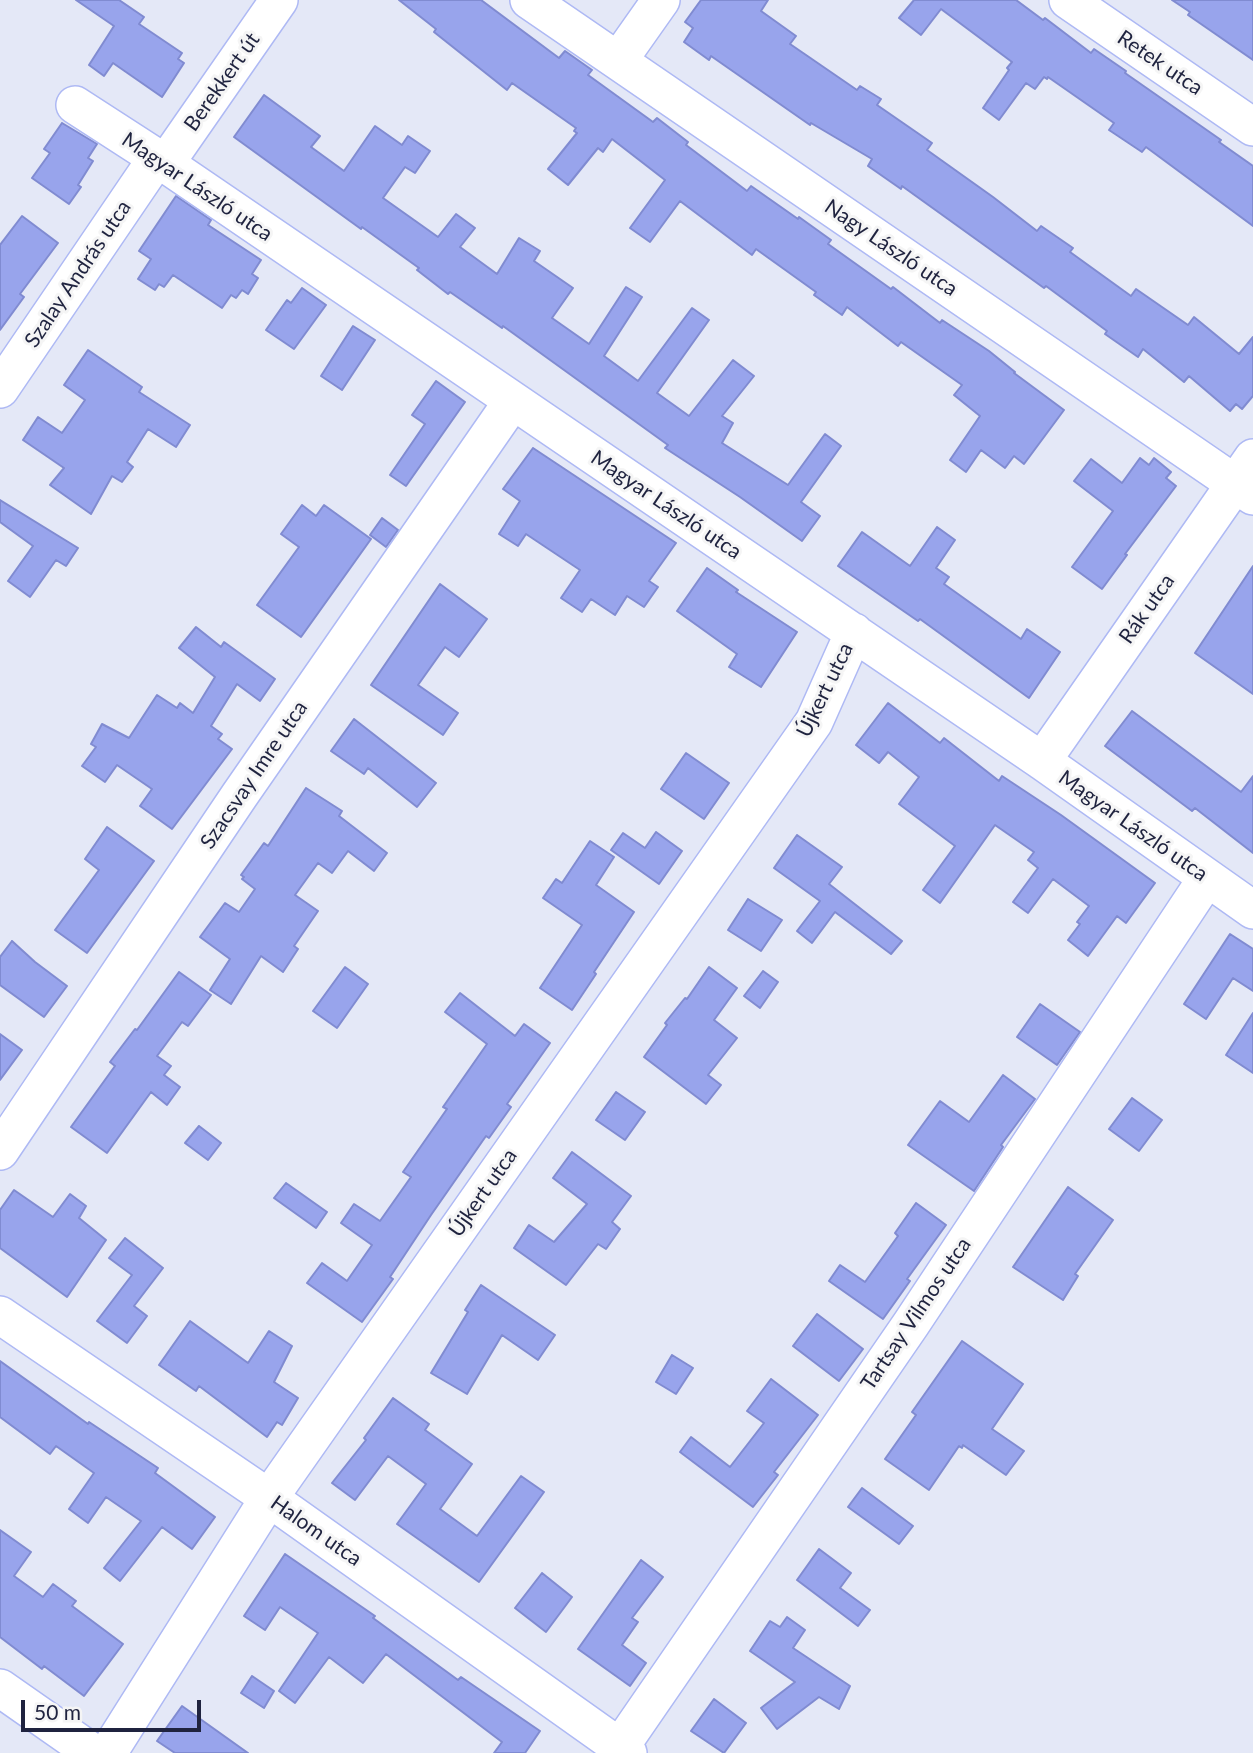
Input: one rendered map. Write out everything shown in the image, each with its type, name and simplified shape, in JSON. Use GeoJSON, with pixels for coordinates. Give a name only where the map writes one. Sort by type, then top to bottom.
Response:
{"type":"FeatureCollection","features":[{"type":"Feature","properties":{"kind":"street","name":"Berekkert út"},"geometry":{"type":"LineString","coordinates":[[161,161],[279,0]]}},
{"type":"Feature","properties":{"kind":"street","name":"Nagy László utca"},"geometry":{"type":"LineString","coordinates":[[528,0],[1247,479]]}},
{"type":"Feature","properties":{"kind":"street"},"geometry":{"type":"LineString","coordinates":[[618,61],[661,0]]}},
{"type":"Feature","properties":{"kind":"street","name":"Retek utca"},"geometry":{"type":"LineString","coordinates":[[1068,0],[1253,127]]}},
{"type":"Feature","properties":{"kind":"street","name":"Magyar László utca"},"geometry":{"type":"LineString","coordinates":[[75,105],[854,632],[1253,910]]}},
{"type":"Feature","properties":{"kind":"street","name":"Szalay András utca"},"geometry":{"type":"LineString","coordinates":[[0,389],[161,161]]}},
{"type":"Feature","properties":{"kind":"street","name":"Szacsvay Imre utca"},"geometry":{"type":"LineString","coordinates":[[0,1152],[239,796],[512,402]]}},
{"type":"Feature","properties":{"kind":"street","name":"Rák utca"},"geometry":{"type":"LineString","coordinates":[[1042,761],[1247,479]]}},
{"type":"Feature","properties":{"kind":"street","name":"Újkert utca"},"geometry":{"type":"LineString","coordinates":[[108,1753],[269,1497],[814,722],[854,632]]}},
{"type":"Feature","properties":{"kind":"street","name":"Tartsay Vilmos utca"},"geometry":{"type":"LineString","coordinates":[[624,1750],[1207,878]]}},
{"type":"Feature","properties":{"kind":"street","name":"Halom utca"},"geometry":{"type":"LineString","coordinates":[[0,1315],[269,1497],[624,1750]]}},
{"type":"Feature","properties":{"kind":"street"},"geometry":{"type":"LineString","coordinates":[[0,1689],[93,1753]]}},
{"type":"Feature","properties":{"kind":"building"},"geometry":{"type":"Polygon","coordinates":[[[76,0],[119,0],[144,17],[139,24],[182,53],[178,59],[184,63],[162,97],[113,63],[104,76],[89,65],[114,26],[76,0]]]}},
{"type":"Feature","properties":{"kind":"building"},"geometry":{"type":"Polygon","coordinates":[[[399,0],[481,0],[559,58],[565,51],[592,70],[588,75],[653,122],[657,118],[688,142],[686,145],[747,191],[751,186],[798,219],[799,217],[831,240],[828,244],[891,289],[893,287],[940,323],[942,320],[989,351],[1064,410],[1024,464],[1014,456],[1005,468],[981,450],[966,472],[950,460],[980,416],[954,395],[962,385],[901,342],[898,346],[847,307],[842,315],[814,295],[816,292],[756,249],[752,255],[680,201],[650,242],[630,228],[665,180],[612,139],[603,152],[598,148],[568,185],[548,169],[577,133],[574,131],[576,128],[512,83],[507,90],[434,32],[436,29],[399,0]]]}},
{"type":"Feature","properties":{"kind":"building"},"geometry":{"type":"Polygon","coordinates":[[[701,0],[768,0],[761,11],[796,36],[790,44],[857,90],[860,86],[881,99],[877,105],[932,143],[927,150],[1037,231],[1041,226],[1073,248],[1070,252],[1131,296],[1136,289],[1188,325],[1194,317],[1239,354],[1253,337],[1253,396],[1242,409],[1236,404],[1230,411],[1189,376],[1184,382],[1143,349],[1138,357],[1046,286],[1044,288],[902,186],[901,189],[868,166],[872,159],[811,123],[810,125],[711,56],[709,60],[684,42],[693,28],[685,22],[701,0]]]}},
{"type":"Feature","properties":{"kind":"building"},"geometry":{"type":"Polygon","coordinates":[[[914,0],[1016,0],[1091,53],[1094,49],[1253,166],[1253,226],[1146,147],[1142,152],[1109,130],[1114,123],[1048,77],[1044,77],[1035,89],[1026,83],[999,120],[983,108],[1012,62],[941,9],[921,35],[899,18],[914,0]]]}},
{"type":"Feature","properties":{"kind":"building"},"geometry":{"type":"Polygon","coordinates":[[[1172,0],[1253,0],[1253,60],[1188,15],[1190,12],[1172,0]]]}},
{"type":"Feature","properties":{"kind":"building"},"geometry":{"type":"Polygon","coordinates":[[[264,95],[320,136],[311,147],[344,171],[375,126],[402,145],[408,136],[430,151],[415,173],[405,167],[383,198],[438,237],[456,214],[475,228],[460,247],[497,274],[519,238],[540,251],[534,261],[573,288],[552,318],[589,344],[626,287],[642,297],[604,356],[638,381],[692,308],[709,320],[657,393],[689,416],[733,360],[754,376],[722,416],[733,423],[722,443],[788,485],[825,434],[841,446],[801,502],[820,516],[802,541],[665,448],[668,445],[503,326],[502,328],[450,292],[448,294],[417,270],[419,268],[234,137],[264,95]]]}},
{"type":"Feature","properties":{"kind":"building"},"geometry":{"type":"Polygon","coordinates":[[[62,123],[97,144],[88,158],[93,161],[78,185],[81,187],[69,204],[32,178],[50,153],[44,149],[62,123]]]}},
{"type":"Feature","properties":{"kind":"building"},"geometry":{"type":"Polygon","coordinates":[[[176,196],[211,220],[208,225],[261,260],[252,274],[258,278],[248,294],[242,290],[236,298],[231,295],[222,308],[173,275],[164,287],[159,284],[155,290],[138,279],[151,259],[139,251],[176,196]]]}},
{"type":"Feature","properties":{"kind":"building"},"geometry":{"type":"Polygon","coordinates":[[[22,216],[58,243],[20,294],[24,297],[0,330],[0,245],[22,216]]]}},
{"type":"Feature","properties":{"kind":"building"},"geometry":{"type":"Polygon","coordinates":[[[302,288],[326,305],[294,349],[266,330],[287,300],[291,303],[302,288]]]}},
{"type":"Feature","properties":{"kind":"building"},"geometry":{"type":"Polygon","coordinates":[[[353,326],[375,340],[342,390],[321,376],[353,326]]]}},
{"type":"Feature","properties":{"kind":"building"},"geometry":{"type":"Polygon","coordinates":[[[88,350],[142,387],[139,392],[190,425],[176,447],[148,429],[127,462],[133,467],[122,482],[112,476],[91,514],[50,485],[64,468],[23,440],[38,417],[62,433],[85,400],[64,385],[88,350]]]}},
{"type":"Feature","properties":{"kind":"building"},"geometry":{"type":"Polygon","coordinates":[[[436,381],[465,402],[406,486],[390,475],[425,424],[412,415],[436,381]]]}},
{"type":"Feature","properties":{"kind":"building"},"geometry":{"type":"Polygon","coordinates":[[[533,448],[676,543],[649,581],[658,587],[644,607],[627,596],[615,615],[591,599],[582,612],[561,598],[580,570],[526,534],[518,546],[499,534],[520,501],[503,489],[533,448]]]}},
{"type":"Feature","properties":{"kind":"building"},"geometry":{"type":"Polygon","coordinates":[[[1140,458],[1149,465],[1154,458],[1171,472],[1166,478],[1176,486],[1102,589],[1072,567],[1113,511],[1074,481],[1091,459],[1122,483],[1140,458]]]}},
{"type":"Feature","properties":{"kind":"building"},"geometry":{"type":"Polygon","coordinates":[[[0,500],[78,548],[66,566],[56,560],[30,597],[8,581],[33,546],[0,522],[0,500]]]}},
{"type":"Feature","properties":{"kind":"building"},"geometry":{"type":"Polygon","coordinates":[[[302,505],[316,516],[324,505],[371,539],[301,637],[257,605],[299,547],[281,534],[302,505]]]}},
{"type":"Feature","properties":{"kind":"building"},"geometry":{"type":"Polygon","coordinates":[[[382,518],[398,530],[386,547],[370,535],[382,518]]]}},
{"type":"Feature","properties":{"kind":"building"},"geometry":{"type":"Polygon","coordinates":[[[937,527],[955,540],[936,568],[949,577],[944,584],[1021,639],[1027,629],[1060,652],[1029,698],[920,619],[918,621],[838,566],[862,532],[910,566],[937,527]]]}},
{"type":"Feature","properties":{"kind":"building"},"geometry":{"type":"Polygon","coordinates":[[[1253,566],[1253,694],[1195,653],[1253,566]]]}},
{"type":"Feature","properties":{"kind":"building"},"geometry":{"type":"Polygon","coordinates":[[[707,568],[738,590],[736,592],[797,632],[761,687],[729,667],[737,654],[677,611],[707,568]]]}},
{"type":"Feature","properties":{"kind":"building"},"geometry":{"type":"Polygon","coordinates":[[[440,584],[487,619],[459,657],[445,647],[418,685],[458,713],[443,735],[371,685],[440,584]]]}},
{"type":"Feature","properties":{"kind":"building"},"geometry":{"type":"Polygon","coordinates":[[[196,627],[221,647],[224,642],[275,679],[260,701],[237,684],[211,726],[222,734],[218,739],[232,749],[172,829],[140,806],[152,789],[117,765],[105,782],[82,766],[96,747],[91,744],[102,724],[129,738],[157,695],[177,708],[180,703],[193,713],[215,677],[179,648],[196,627]]]}},
{"type":"Feature","properties":{"kind":"building"},"geometry":{"type":"Polygon","coordinates":[[[888,703],[940,743],[944,738],[999,781],[1002,776],[1155,883],[1126,923],[1117,916],[1088,956],[1068,940],[1089,906],[1053,879],[1028,913],[1013,902],[1038,868],[1028,860],[1034,852],[995,825],[940,903],[923,890],[955,846],[899,804],[919,777],[888,752],[879,763],[856,745],[888,703]]]}},
{"type":"Feature","properties":{"kind":"building"},"geometry":{"type":"Polygon","coordinates":[[[1132,711],[1241,792],[1253,776],[1253,853],[1195,808],[1192,811],[1105,746],[1132,711]]]}},
{"type":"Feature","properties":{"kind":"building"},"geometry":{"type":"Polygon","coordinates":[[[354,719],[436,783],[417,807],[368,768],[364,774],[331,751],[354,719]]]}},
{"type":"Feature","properties":{"kind":"building"},"geometry":{"type":"Polygon","coordinates":[[[686,753],[729,783],[704,819],[661,789],[686,753]]]}},
{"type":"Feature","properties":{"kind":"building"},"geometry":{"type":"Polygon","coordinates":[[[306,788],[342,811],[339,816],[387,853],[374,871],[348,851],[332,873],[318,863],[295,895],[318,911],[294,946],[298,949],[283,972],[261,956],[231,1004],[210,990],[230,959],[200,937],[225,903],[239,912],[255,889],[242,879],[244,877],[241,875],[264,843],[268,846],[306,788]]]}},
{"type":"Feature","properties":{"kind":"building"},"geometry":{"type":"Polygon","coordinates":[[[107,827],[154,861],[87,953],[55,930],[99,870],[85,859],[107,827]]]}},
{"type":"Feature","properties":{"kind":"building"},"geometry":{"type":"Polygon","coordinates":[[[656,832],[682,851],[659,884],[611,850],[623,833],[645,848],[656,832]]]}},
{"type":"Feature","properties":{"kind":"building"},"geometry":{"type":"Polygon","coordinates":[[[797,835],[842,867],[829,884],[902,941],[891,954],[835,912],[812,943],[797,931],[820,901],[774,868],[797,835]]]}},
{"type":"Feature","properties":{"kind":"building"},"geometry":{"type":"Polygon","coordinates":[[[590,841],[614,857],[596,885],[634,912],[572,1010],[540,988],[582,925],[543,898],[556,879],[562,883],[590,841]]]}},
{"type":"Feature","properties":{"kind":"building"},"geometry":{"type":"Polygon","coordinates":[[[748,899],[782,920],[761,951],[728,930],[748,899]]]}},
{"type":"Feature","properties":{"kind":"building"},"geometry":{"type":"Polygon","coordinates":[[[1230,934],[1253,949],[1253,991],[1233,978],[1206,1019],[1184,1004],[1230,934]]]}},
{"type":"Feature","properties":{"kind":"building"},"geometry":{"type":"Polygon","coordinates":[[[12,941],[67,986],[44,1017],[0,985],[0,957],[12,941]]]}},
{"type":"Feature","properties":{"kind":"building"},"geometry":{"type":"Polygon","coordinates":[[[345,967],[368,984],[337,1028],[313,1011],[345,967]]]}},
{"type":"Feature","properties":{"kind":"building"},"geometry":{"type":"Polygon","coordinates":[[[709,967],[737,988],[714,1020],[737,1038],[708,1075],[721,1085],[706,1104],[644,1057],[667,1025],[665,1023],[685,998],[687,999],[709,967]]]}},
{"type":"Feature","properties":{"kind":"building"},"geometry":{"type":"Polygon","coordinates":[[[763,971],[778,982],[760,1008],[744,996],[763,971]]]}},
{"type":"Feature","properties":{"kind":"building"},"geometry":{"type":"Polygon","coordinates":[[[179,972],[211,995],[188,1026],[182,1022],[157,1056],[171,1066],[164,1075],[180,1087],[167,1105],[151,1092],[107,1153],[71,1127],[115,1066],[110,1062],[179,972]]]}},
{"type":"Feature","properties":{"kind":"building"},"geometry":{"type":"Polygon","coordinates":[[[460,993],[515,1036],[524,1024],[550,1043],[507,1104],[511,1107],[489,1138],[486,1136],[431,1215],[390,1277],[393,1279],[362,1322],[307,1283],[322,1263],[347,1281],[372,1245],[341,1223],[354,1204],[380,1221],[411,1177],[403,1172],[447,1109],[443,1107],[487,1044],[445,1012],[460,993]]]}},
{"type":"Feature","properties":{"kind":"building"},"geometry":{"type":"Polygon","coordinates":[[[1040,1004],[1080,1032],[1057,1065],[1017,1037],[1040,1004]]]}},
{"type":"Feature","properties":{"kind":"building"},"geometry":{"type":"Polygon","coordinates":[[[1253,1013],[1253,1073],[1226,1055],[1253,1013]]]}},
{"type":"Feature","properties":{"kind":"building"},"geometry":{"type":"Polygon","coordinates":[[[0,1034],[22,1050],[0,1080],[0,1034]]]}},
{"type":"Feature","properties":{"kind":"building"},"geometry":{"type":"Polygon","coordinates":[[[1003,1075],[1035,1099],[1001,1145],[1003,1147],[974,1191],[908,1145],[940,1101],[969,1122],[1003,1075]]]}},
{"type":"Feature","properties":{"kind":"building"},"geometry":{"type":"Polygon","coordinates":[[[616,1092],[645,1112],[625,1140],[596,1120],[616,1092]]]}},
{"type":"Feature","properties":{"kind":"building"},"geometry":{"type":"Polygon","coordinates":[[[1132,1098],[1162,1120],[1139,1151],[1109,1129],[1132,1098]]]}},
{"type":"Feature","properties":{"kind":"building"},"geometry":{"type":"Polygon","coordinates":[[[199,1126],[221,1143],[208,1160],[185,1143],[199,1126]]]}},
{"type":"Feature","properties":{"kind":"building"},"geometry":{"type":"Polygon","coordinates":[[[572,1152],[631,1196],[612,1222],[620,1229],[606,1249],[598,1244],[566,1285],[514,1248],[529,1225],[554,1242],[587,1204],[553,1178],[572,1152]]]}},
{"type":"Feature","properties":{"kind":"building"},"geometry":{"type":"Polygon","coordinates":[[[286,1183],[327,1212],[316,1228],[274,1198],[286,1183]]]}},
{"type":"Feature","properties":{"kind":"building"},"geometry":{"type":"Polygon","coordinates":[[[1068,1187],[1113,1220],[1075,1274],[1078,1276],[1063,1300],[1013,1267],[1068,1187]]]}},
{"type":"Feature","properties":{"kind":"building"},"geometry":{"type":"Polygon","coordinates":[[[14,1190],[53,1217],[70,1194],[86,1206],[79,1218],[106,1240],[67,1297],[0,1248],[0,1210],[14,1190]]]}},
{"type":"Feature","properties":{"kind":"building"},"geometry":{"type":"Polygon","coordinates":[[[916,1203],[946,1225],[907,1279],[910,1281],[883,1319],[829,1281],[840,1265],[865,1282],[898,1236],[895,1233],[916,1203]]]}},
{"type":"Feature","properties":{"kind":"building"},"geometry":{"type":"Polygon","coordinates":[[[125,1238],[163,1268],[134,1306],[147,1316],[127,1343],[97,1321],[132,1275],[109,1258],[125,1238]]]}},
{"type":"Feature","properties":{"kind":"building"},"geometry":{"type":"Polygon","coordinates":[[[481,1285],[555,1335],[538,1360],[502,1335],[467,1394],[431,1373],[481,1285]]]}},
{"type":"Feature","properties":{"kind":"building"},"geometry":{"type":"Polygon","coordinates":[[[817,1314],[863,1349],[839,1381],[793,1346],[817,1314]]]}},
{"type":"Feature","properties":{"kind":"building"},"geometry":{"type":"Polygon","coordinates":[[[190,1321],[248,1363],[269,1331],[292,1346],[274,1382],[298,1398],[282,1425],[277,1422],[267,1437],[199,1386],[196,1391],[159,1365],[190,1321]]]}},
{"type":"Feature","properties":{"kind":"building"},"geometry":{"type":"Polygon","coordinates":[[[962,1341],[1023,1384],[992,1429],[1024,1451],[1006,1475],[963,1445],[962,1448],[959,1446],[929,1490],[885,1459],[916,1415],[912,1412],[962,1341]]]}},
{"type":"Feature","properties":{"kind":"building"},"geometry":{"type":"Polygon","coordinates":[[[672,1355],[693,1368],[676,1394],[656,1382],[672,1355]]]}},
{"type":"Feature","properties":{"kind":"building"},"geometry":{"type":"Polygon","coordinates":[[[0,1361],[88,1424],[89,1422],[158,1468],[155,1473],[215,1517],[192,1549],[162,1527],[120,1581],[104,1568],[141,1521],[106,1497],[88,1523],[69,1509],[94,1473],[56,1446],[50,1454],[0,1417],[0,1361]]]}},
{"type":"Feature","properties":{"kind":"building"},"geometry":{"type":"Polygon","coordinates":[[[771,1379],[818,1415],[774,1472],[778,1475],[753,1507],[680,1452],[691,1437],[730,1467],[764,1423],[747,1411],[771,1379]]]}},
{"type":"Feature","properties":{"kind":"building"},"geometry":{"type":"Polygon","coordinates":[[[393,1398],[429,1424],[425,1430],[472,1464],[440,1509],[477,1536],[521,1476],[544,1492],[479,1582],[397,1524],[426,1484],[388,1456],[355,1500],[332,1483],[366,1440],[364,1438],[393,1398]]]}},
{"type":"Feature","properties":{"kind":"building"},"geometry":{"type":"Polygon","coordinates":[[[862,1488],[913,1526],[899,1544],[848,1507],[862,1488]]]}},
{"type":"Feature","properties":{"kind":"building"},"geometry":{"type":"Polygon","coordinates":[[[0,1530],[31,1552],[14,1576],[43,1597],[53,1584],[76,1601],[72,1606],[123,1644],[84,1696],[0,1637],[0,1530]]]}},
{"type":"Feature","properties":{"kind":"building"},"geometry":{"type":"Polygon","coordinates":[[[819,1549],[851,1573],[840,1588],[870,1610],[858,1626],[797,1580],[819,1549]]]}},
{"type":"Feature","properties":{"kind":"building"},"geometry":{"type":"Polygon","coordinates":[[[285,1554],[375,1616],[373,1618],[458,1680],[461,1677],[540,1731],[525,1753],[494,1753],[502,1742],[386,1654],[363,1683],[329,1657],[295,1703],[279,1691],[318,1633],[280,1607],[265,1630],[244,1616],[285,1554]]]}},
{"type":"Feature","properties":{"kind":"building"},"geometry":{"type":"Polygon","coordinates":[[[641,1560],[663,1577],[632,1618],[638,1622],[622,1645],[646,1663],[630,1686],[578,1649],[641,1560]]]}},
{"type":"Feature","properties":{"kind":"building"},"geometry":{"type":"Polygon","coordinates":[[[542,1573],[572,1597],[546,1632],[515,1608],[542,1573]]]}},
{"type":"Feature","properties":{"kind":"building"},"geometry":{"type":"Polygon","coordinates":[[[787,1617],[805,1630],[793,1648],[850,1686],[839,1709],[819,1697],[777,1729],[761,1708],[795,1682],[750,1651],[770,1621],[780,1627],[787,1617]]]}},
{"type":"Feature","properties":{"kind":"building"},"geometry":{"type":"Polygon","coordinates":[[[252,1676],[274,1691],[264,1708],[241,1693],[252,1676]]]}},
{"type":"Feature","properties":{"kind":"building"},"geometry":{"type":"Polygon","coordinates":[[[714,1699],[746,1723],[724,1753],[691,1731],[714,1699]]]}},
{"type":"Feature","properties":{"kind":"building"},"geometry":{"type":"Polygon","coordinates":[[[182,1706],[248,1753],[175,1753],[157,1741],[182,1706]]]}}]}
